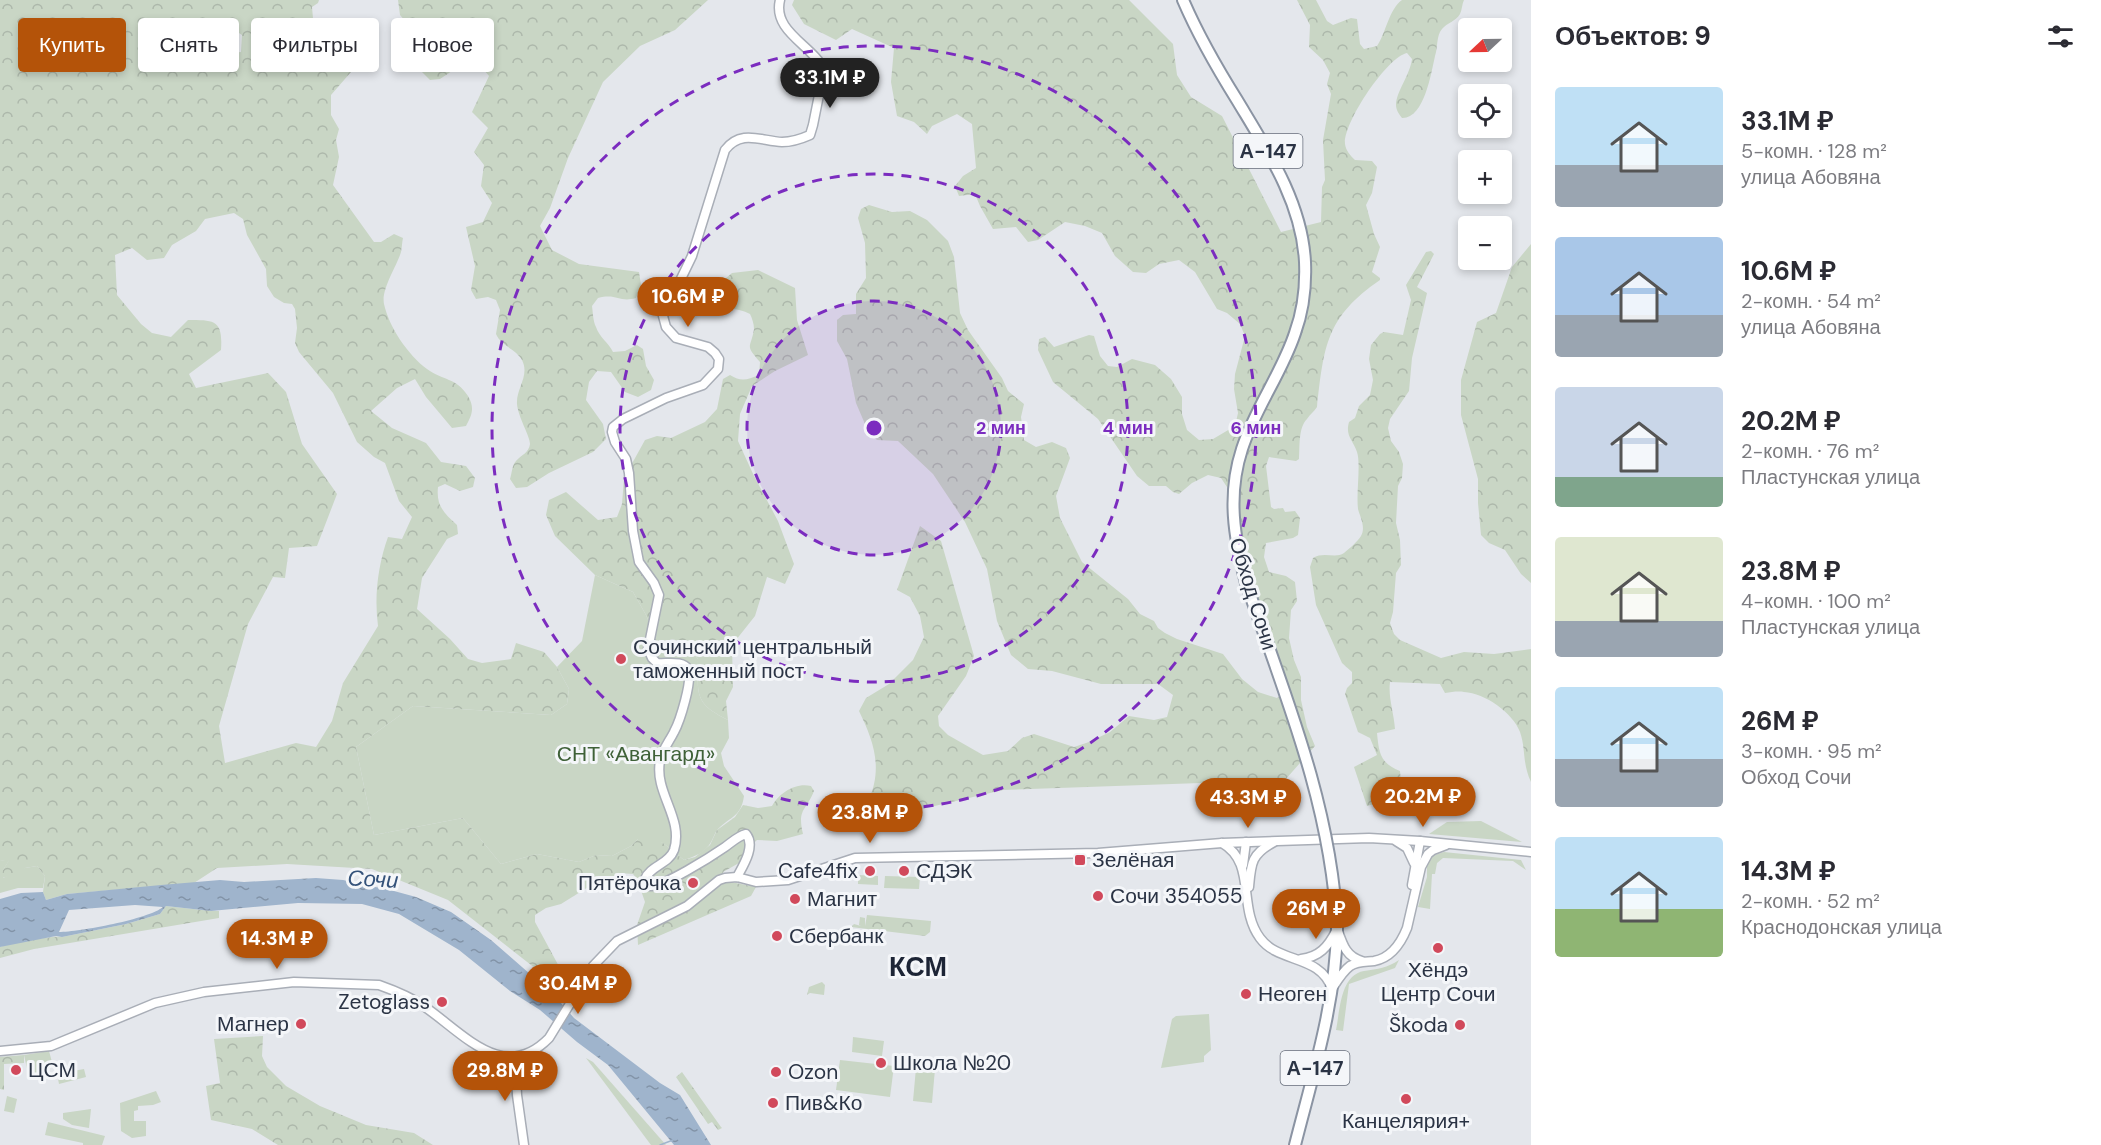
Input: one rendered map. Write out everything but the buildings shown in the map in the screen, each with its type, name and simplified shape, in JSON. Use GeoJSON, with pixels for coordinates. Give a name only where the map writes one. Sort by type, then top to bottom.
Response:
{"type":"FeatureCollection","features":[{"type":"Feature","properties":{"kind":"highway","name":"Обход Сочи"},"geometry":{"type":"LineString","coordinates":[[1184,0],[1208,51],[1269,153],[1295,209],[1305,259],[1304,293],[1289,349],[1242,447],[1233,490],[1234,537],[1246,583],[1281,683],[1321,815],[1333,873],[1337,928],[1332,990],[1321,1045],[1295,1145]]}},
{"type":"Feature","properties":{"kind":"street"},"geometry":{"type":"LineString","coordinates":[[737,878],[750,846],[750,839],[746,834],[661,884],[649,886],[645,879],[647,874],[668,859],[674,849],[675,822],[662,790],[659,767],[663,751],[675,730],[683,705],[688,684],[688,670],[681,664],[657,663],[649,653],[649,639],[659,595],[654,583],[639,562],[633,531],[629,473],[626,459],[615,442],[612,432],[613,427],[623,419],[666,398],[703,385],[718,369],[719,359],[715,352],[708,347],[676,338],[666,327],[663,316],[692,256],[725,150],[732,141],[742,138],[761,138],[782,142],[810,135],[824,70],[821,63],[786,28],[781,16],[780,0]]}},
{"type":"Feature","properties":{"kind":"street"},"geometry":{"type":"LineString","coordinates":[[1395,840],[1407,848],[1418,866],[1433,850],[1450,844]]}},
{"type":"Feature","properties":{"kind":"street"},"geometry":{"type":"LineString","coordinates":[[1246,867],[1259,851],[1275,841]]}},
{"type":"Feature","properties":{"kind":"street"},"geometry":{"type":"LineString","coordinates":[[0,1051],[51,1046],[165,999],[204,992],[294,982],[379,985],[425,1007],[480,1048],[493,1054],[516,1058],[540,1047],[549,1038],[585,978],[617,941],[687,906],[719,880],[737,878],[756,882],[788,880],[855,858],[1098,853],[1275,841],[1420,841],[1531,852]]}},
{"type":"Feature","properties":{"kind":"street","name":"А-147"},"geometry":{"type":"LineString","coordinates":[[1332,990],[1349,967],[1381,959],[1394,950],[1403,937],[1413,901],[1420,841]]}},
{"type":"Feature","properties":{"kind":"street"},"geometry":{"type":"LineString","coordinates":[[1246,842],[1247,900],[1250,919],[1261,939],[1277,953],[1316,967],[1322,972],[1332,990]]}},
{"type":"Feature","properties":{"kind":"street"},"geometry":{"type":"LineString","coordinates":[[1222,843],[1236,853],[1246,867]]}},
{"type":"Feature","properties":{"kind":"street"},"geometry":{"type":"LineString","coordinates":[[1299,959],[1322,952],[1331,942],[1337,928]]}},
{"type":"Feature","properties":{"kind":"street","name":"А-147"},"geometry":{"type":"LineString","coordinates":[[1337,928],[1345,950],[1350,956],[1365,962]]}},
{"type":"Feature","properties":{"kind":"street"},"geometry":{"type":"LineString","coordinates":[[516,1058],[517,1095],[524,1144]]}},
{"type":"Feature","properties":{"kind":"green space"},"geometry":{"type":"Polygon","coordinates":[[[0,0],[319,0],[312,7],[313,18],[251,18],[251,72],[351,72],[331,95],[331,115],[339,129],[336,140],[339,157],[333,185],[374,242],[381,242],[394,234],[403,238],[401,252],[384,298],[390,322],[400,340],[413,356],[433,373],[459,385],[468,396],[472,408],[466,426],[452,428],[426,397],[415,379],[397,388],[371,411],[392,428],[426,443],[441,462],[466,466],[475,478],[473,487],[460,491],[445,484],[438,487],[440,504],[457,525],[458,534],[447,539],[422,578],[417,609],[468,659],[482,663],[511,659],[516,643],[544,652],[557,667],[569,689],[567,704],[551,715],[413,706],[356,747],[374,835],[463,818],[501,864],[537,854],[579,862],[596,855],[612,856],[631,846],[638,839],[648,837],[663,843],[684,860],[695,857],[710,845],[717,830],[735,817],[743,805],[758,808],[772,806],[788,790],[805,785],[811,786],[814,791],[803,811],[801,826],[803,834],[777,841],[757,840],[747,848],[739,863],[723,872],[726,881],[756,887],[751,896],[638,945],[637,925],[645,902],[633,874],[619,873],[593,884],[561,904],[546,908],[535,915],[535,922],[562,972],[554,983],[448,900],[372,869],[287,864],[217,868],[194,883],[67,894],[46,900],[43,892],[45,876],[37,866],[25,868],[23,873],[2,878],[3,870],[9,860],[0,861],[0,0]],[[234,213],[205,219],[196,231],[172,245],[164,258],[147,260],[132,248],[115,255],[117,295],[141,324],[152,333],[171,337],[188,320],[205,320],[219,327],[221,350],[189,374],[196,388],[268,373],[286,392],[302,444],[337,494],[317,546],[289,548],[285,578],[273,577],[248,624],[219,726],[225,763],[296,743],[316,747],[332,721],[343,683],[378,626],[376,603],[378,581],[388,537],[402,539],[412,517],[399,501],[385,463],[374,457],[357,442],[333,393],[299,352],[295,343],[297,328],[295,309],[292,304],[284,303],[274,297],[267,286],[266,269],[247,235],[243,219],[234,213]]]}},
{"type":"Feature","properties":{"kind":"green space"},"geometry":{"type":"Polygon","coordinates":[[[398,0],[708,0],[675,30],[640,46],[603,82],[568,158],[550,208],[540,226],[552,250],[579,264],[639,272],[641,285],[636,298],[598,298],[592,306],[597,331],[613,352],[625,351],[637,345],[643,349],[646,366],[654,380],[651,390],[638,397],[625,392],[611,372],[597,371],[589,382],[586,400],[603,424],[606,439],[593,452],[549,473],[527,487],[516,488],[510,479],[515,463],[526,452],[530,444],[517,404],[524,377],[524,366],[519,356],[501,342],[496,334],[500,310],[496,300],[488,297],[476,299],[471,290],[475,266],[466,227],[483,222],[492,203],[481,186],[484,165],[474,152],[488,128],[472,112],[489,76],[486,72],[494,72],[494,18],[403,18],[398,0]]]}},
{"type":"Feature","properties":{"kind":"green space"},"geometry":{"type":"Polygon","coordinates":[[[794,0],[1129,0],[1173,44],[1177,75],[1191,97],[1222,116],[1281,232],[1321,222],[1322,187],[1325,180],[1323,140],[1331,94],[1327,84],[1330,73],[1323,60],[1309,47],[1310,25],[1297,0],[1316,0],[1327,21],[1333,25],[1351,18],[1357,19],[1360,44],[1364,49],[1377,46],[1394,9],[1402,0],[1464,0],[1458,16],[1440,32],[1429,84],[1416,111],[1402,118],[1396,107],[1398,95],[1412,59],[1407,53],[1399,57],[1378,78],[1351,121],[1346,134],[1347,151],[1355,160],[1372,161],[1377,167],[1372,193],[1366,205],[1380,247],[1372,272],[1380,280],[1348,307],[1331,334],[1322,367],[1317,407],[1304,423],[1301,432],[1299,459],[1296,461],[1269,457],[1266,466],[1271,507],[1283,508],[1285,512],[1295,511],[1300,518],[1298,535],[1266,543],[1264,557],[1269,572],[1286,576],[1295,582],[1297,601],[1291,610],[1289,638],[1301,677],[1301,700],[1307,727],[1315,746],[1285,780],[1003,790],[909,812],[894,808],[863,814],[873,788],[876,764],[870,737],[859,711],[866,698],[889,684],[913,660],[924,637],[920,616],[910,597],[897,590],[920,526],[941,541],[974,656],[966,676],[938,716],[939,726],[948,735],[983,755],[1008,751],[1022,738],[1034,734],[1074,747],[1110,732],[1129,716],[1154,720],[1167,717],[1173,695],[1158,684],[1101,684],[1052,671],[1028,669],[1011,655],[997,621],[987,569],[965,522],[933,474],[898,441],[877,440],[868,431],[856,403],[847,359],[837,341],[837,320],[843,315],[856,314],[856,294],[866,278],[865,243],[858,218],[861,209],[869,205],[892,212],[910,211],[927,220],[948,241],[954,257],[960,313],[968,330],[1002,378],[1008,391],[1024,404],[1021,417],[1024,440],[1036,447],[1052,442],[1066,448],[1070,458],[1056,496],[1060,518],[1082,562],[1128,599],[1140,614],[1154,621],[1165,633],[1223,654],[1242,679],[1258,692],[1277,698],[1281,695],[1240,586],[1230,539],[1227,487],[1221,478],[1208,475],[1192,483],[1179,494],[1166,486],[1149,486],[1137,476],[1098,419],[1053,382],[1038,350],[1039,339],[1045,337],[1054,347],[1089,335],[1094,336],[1100,356],[1108,366],[1117,367],[1132,359],[1155,365],[1171,379],[1182,397],[1182,414],[1187,430],[1199,440],[1213,439],[1235,426],[1238,413],[1234,389],[1235,374],[1245,336],[1240,324],[1227,313],[1217,309],[1195,272],[1179,260],[1159,264],[1146,273],[1133,272],[1115,256],[1102,233],[1085,226],[1065,222],[1038,240],[1028,242],[1016,227],[993,229],[975,194],[959,196],[955,186],[963,176],[976,168],[972,124],[957,114],[932,126],[927,134],[914,122],[897,116],[891,82],[894,48],[852,29],[836,40],[804,24],[792,5],[794,0]]]}},
{"type":"Feature","properties":{"kind":"green space"},"geometry":{"type":"Polygon","coordinates":[[[422,72],[450,72],[440,79],[430,80],[422,72]]]}},
{"type":"Feature","properties":{"kind":"green space"},"geometry":{"type":"Polygon","coordinates":[[[1531,244],[1531,583],[1521,574],[1505,550],[1489,543],[1481,535],[1478,479],[1461,415],[1461,380],[1477,322],[1496,313],[1512,267],[1531,244]]]}},
{"type":"Feature","properties":{"kind":"green space"},"geometry":{"type":"Polygon","coordinates":[[[1431,251],[1434,254],[1417,287],[1427,293],[1412,358],[1409,391],[1390,419],[1388,428],[1391,441],[1399,452],[1403,464],[1402,478],[1398,486],[1396,523],[1400,540],[1401,565],[1396,573],[1390,623],[1394,634],[1400,640],[1441,658],[1464,652],[1494,654],[1531,649],[1531,782],[1526,769],[1520,732],[1511,718],[1497,705],[1472,693],[1445,693],[1440,684],[1390,682],[1395,729],[1377,733],[1379,746],[1384,761],[1400,771],[1401,782],[1407,786],[1408,792],[1405,795],[1367,806],[1354,767],[1377,755],[1370,738],[1358,732],[1345,694],[1352,683],[1352,672],[1342,663],[1316,605],[1310,567],[1313,558],[1341,555],[1361,536],[1363,526],[1358,509],[1358,457],[1349,434],[1349,422],[1355,418],[1359,406],[1370,395],[1373,380],[1369,359],[1371,345],[1384,332],[1403,335],[1411,300],[1406,285],[1426,252],[1431,251]]]}},
{"type":"Feature","properties":{"kind":"green space"},"geometry":{"type":"Polygon","coordinates":[[[758,270],[795,288],[797,320],[808,355],[775,371],[752,386],[740,414],[738,441],[778,521],[794,564],[785,584],[767,577],[755,616],[732,645],[733,687],[726,701],[728,720],[703,702],[698,689],[698,659],[692,652],[682,643],[670,639],[666,655],[654,645],[654,634],[633,592],[595,575],[555,536],[546,515],[549,500],[566,492],[598,520],[617,517],[622,504],[624,478],[645,440],[657,436],[671,438],[705,422],[717,409],[723,379],[730,375],[744,380],[759,375],[760,362],[750,349],[754,329],[750,314],[710,305],[707,294],[732,273],[758,270]]]}},
{"type":"Feature","properties":{"kind":"green space","name":"СНТ «Авангард»"},"geometry":{"type":"Polygon","coordinates":[[[595,575],[633,592],[654,634],[685,644],[698,659],[700,696],[709,708],[728,720],[729,738],[721,753],[724,766],[744,796],[743,803],[735,816],[718,829],[706,849],[684,860],[663,843],[638,839],[631,846],[612,856],[596,855],[579,862],[537,854],[501,864],[463,818],[374,835],[356,747],[413,706],[551,715],[567,704],[569,689],[557,667],[582,641],[595,575]]]}},
{"type":"Feature","properties":{"kind":"green space"},"geometry":{"type":"Polygon","coordinates":[[[1481,821],[1522,842],[1429,834],[1447,822],[1481,821]]]}},
{"type":"Feature","properties":{"kind":"green space"},"geometry":{"type":"Polygon","coordinates":[[[1444,852],[1521,860],[1526,870],[1513,861],[1443,858],[1437,863],[1435,874],[1432,874],[1430,909],[1418,907],[1427,877],[1427,863],[1432,856],[1444,852]]]}},
{"type":"Feature","properties":{"kind":"green space"},"geometry":{"type":"Polygon","coordinates":[[[10,859],[3,870],[3,878],[25,868],[37,866],[45,876],[43,888],[18,888],[0,893],[0,861],[10,859]]]}},
{"type":"Feature","properties":{"kind":"green space"},"geometry":{"type":"Polygon","coordinates":[[[858,875],[878,876],[878,885],[858,884],[858,875]]]}},
{"type":"Feature","properties":{"kind":"green space"},"geometry":{"type":"Polygon","coordinates":[[[885,876],[920,877],[919,889],[884,888],[885,876]]]}},
{"type":"Feature","properties":{"kind":"green space"},"geometry":{"type":"Polygon","coordinates":[[[166,906],[219,911],[219,918],[34,949],[0,958],[0,947],[126,924],[160,914],[166,906]]]}},
{"type":"Feature","properties":{"kind":"green space"},"geometry":{"type":"Polygon","coordinates":[[[867,915],[931,921],[930,932],[925,936],[851,927],[854,924],[861,926],[859,925],[860,917],[865,918],[865,926],[867,915]]]}},
{"type":"Feature","properties":{"kind":"green space"},"geometry":{"type":"Polygon","coordinates":[[[1399,960],[1395,968],[1349,984],[1343,1031],[1336,1030],[1342,995],[1350,979],[1356,974],[1378,969],[1399,960]]]}},
{"type":"Feature","properties":{"kind":"green space"},"geometry":{"type":"Polygon","coordinates":[[[822,982],[825,985],[824,995],[810,993],[807,995],[809,987],[822,982]]]}},
{"type":"Feature","properties":{"kind":"green space"},"geometry":{"type":"Polygon","coordinates":[[[1209,1014],[1211,1050],[1204,1056],[1204,1062],[1161,1068],[1172,1019],[1176,1016],[1209,1014]]]}},
{"type":"Feature","properties":{"kind":"green space"},"geometry":{"type":"Polygon","coordinates":[[[263,1036],[262,1056],[267,1067],[286,1086],[320,1106],[366,1125],[414,1133],[433,1145],[278,1145],[252,1129],[211,1120],[206,1086],[220,1083],[214,1039],[263,1036]]]}},
{"type":"Feature","properties":{"kind":"green space"},"geometry":{"type":"Polygon","coordinates":[[[853,1037],[884,1041],[882,1056],[852,1052],[853,1037]]]}},
{"type":"Feature","properties":{"kind":"green space"},"geometry":{"type":"Polygon","coordinates":[[[49,1051],[52,1062],[37,1065],[37,1073],[28,1073],[24,1055],[49,1051]]]}},
{"type":"Feature","properties":{"kind":"green space"},"geometry":{"type":"Polygon","coordinates":[[[24,1055],[24,1063],[4,1064],[4,1090],[0,1089],[0,1057],[24,1055]]]}},
{"type":"Feature","properties":{"kind":"green space"},"geometry":{"type":"Polygon","coordinates":[[[586,1058],[593,1062],[666,1145],[651,1145],[586,1058]]]}},
{"type":"Feature","properties":{"kind":"green space"},"geometry":{"type":"Polygon","coordinates":[[[840,1060],[894,1066],[890,1097],[836,1090],[840,1060]]]}},
{"type":"Feature","properties":{"kind":"green space"},"geometry":{"type":"Polygon","coordinates":[[[916,1068],[935,1069],[932,1103],[913,1101],[916,1068]]]}},
{"type":"Feature","properties":{"kind":"green space"},"geometry":{"type":"Polygon","coordinates":[[[84,1069],[86,1077],[59,1084],[57,1074],[84,1069]]]}},
{"type":"Feature","properties":{"kind":"green space"},"geometry":{"type":"Polygon","coordinates":[[[682,1072],[722,1128],[718,1130],[712,1122],[708,1124],[676,1077],[682,1072]]]}},
{"type":"Feature","properties":{"kind":"green space"},"geometry":{"type":"Polygon","coordinates":[[[156,1091],[161,1102],[138,1106],[138,1110],[134,1111],[134,1121],[146,1121],[146,1136],[132,1138],[121,1131],[120,1103],[156,1091]]]}},
{"type":"Feature","properties":{"kind":"green space"},"geometry":{"type":"Polygon","coordinates":[[[7,1096],[17,1099],[14,1113],[4,1111],[7,1096]]]}},
{"type":"Feature","properties":{"kind":"green space"},"geometry":{"type":"Polygon","coordinates":[[[91,1109],[89,1128],[72,1125],[63,1119],[63,1113],[91,1109]]]}},
{"type":"Feature","properties":{"kind":"green space"},"geometry":{"type":"Polygon","coordinates":[[[48,1122],[105,1136],[102,1145],[83,1145],[83,1143],[45,1135],[48,1122]]]}},
{"type":"Feature","properties":{"kind":"water"},"geometry":{"type":"Polygon","coordinates":[[[316,878],[343,880],[416,897],[451,912],[491,940],[554,995],[574,1018],[660,1083],[680,1095],[711,1145],[674,1145],[608,1065],[540,1010],[510,991],[459,950],[399,914],[362,904],[298,903],[211,911],[166,906],[160,914],[126,924],[0,947],[0,899],[21,893],[43,892],[46,900],[67,894],[161,885],[220,880],[244,882],[316,878]],[[135,905],[69,910],[59,932],[129,920],[155,912],[163,907],[135,905]]]}},
{"type":"Feature","properties":{"kind":"waterway"},"geometry":{"type":"LineString","coordinates":[[660,1145],[673,1140]]}},
{"type":"Feature","properties":{"kind":"place","name":"Сочинский центральный таможенный пост"},"geometry":{"type":"Point","coordinates":[621,659]}},
{"type":"Feature","properties":{"kind":"place","name":"Зелёная"},"geometry":{"type":"Point","coordinates":[1080,860]}},
{"type":"Feature","properties":{"kind":"place","name":"Cafe4fix"},"geometry":{"type":"Point","coordinates":[870,871]}},
{"type":"Feature","properties":{"kind":"place","name":"СДЭК"},"geometry":{"type":"Point","coordinates":[904,871]}},
{"type":"Feature","properties":{"kind":"place","name":"Пятёрочка"},"geometry":{"type":"Point","coordinates":[693,883]}},
{"type":"Feature","properties":{"kind":"place","name":"Сочи 354055"},"geometry":{"type":"Point","coordinates":[1098,896]}},
{"type":"Feature","properties":{"kind":"place","name":"Магнит"},"geometry":{"type":"Point","coordinates":[795,899]}},
{"type":"Feature","properties":{"kind":"place","name":"Сбербанк"},"geometry":{"type":"Point","coordinates":[777,936]}},
{"type":"Feature","properties":{"kind":"place","name":"Хёндэ Центр Сочи"},"geometry":{"type":"Point","coordinates":[1438,948]}},
{"type":"Feature","properties":{"kind":"place","name":"Неоген"},"geometry":{"type":"Point","coordinates":[1246,994]}},
{"type":"Feature","properties":{"kind":"place","name":"Zetoglass"},"geometry":{"type":"Point","coordinates":[442,1002]}},
{"type":"Feature","properties":{"kind":"place","name":"Магнер"},"geometry":{"type":"Point","coordinates":[301,1024]}},
{"type":"Feature","properties":{"kind":"place","name":"Škoda"},"geometry":{"type":"Point","coordinates":[1460,1025]}},
{"type":"Feature","properties":{"kind":"place","name":"Школа №20"},"geometry":{"type":"Point","coordinates":[881,1063]}},
{"type":"Feature","properties":{"kind":"place","name":"ЦСМ"},"geometry":{"type":"Point","coordinates":[16,1070]}},
{"type":"Feature","properties":{"kind":"place","name":"Ozon"},"geometry":{"type":"Point","coordinates":[776,1072]}},
{"type":"Feature","properties":{"kind":"place","name":"Канцелярия+"},"geometry":{"type":"Point","coordinates":[1406,1099]}},
{"type":"Feature","properties":{"kind":"place","name":"Пив&Ко"},"geometry":{"type":"Point","coordinates":[773,1103]}},
{"type":"Feature","properties":{"kind":"district","name":"КСМ"},"geometry":{"type":"Point","coordinates":[918,966]}},
{"type":"Feature","properties":{"kind":"water label","name":"Сочи"},"geometry":{"type":"Point","coordinates":[373,879]}}]}
